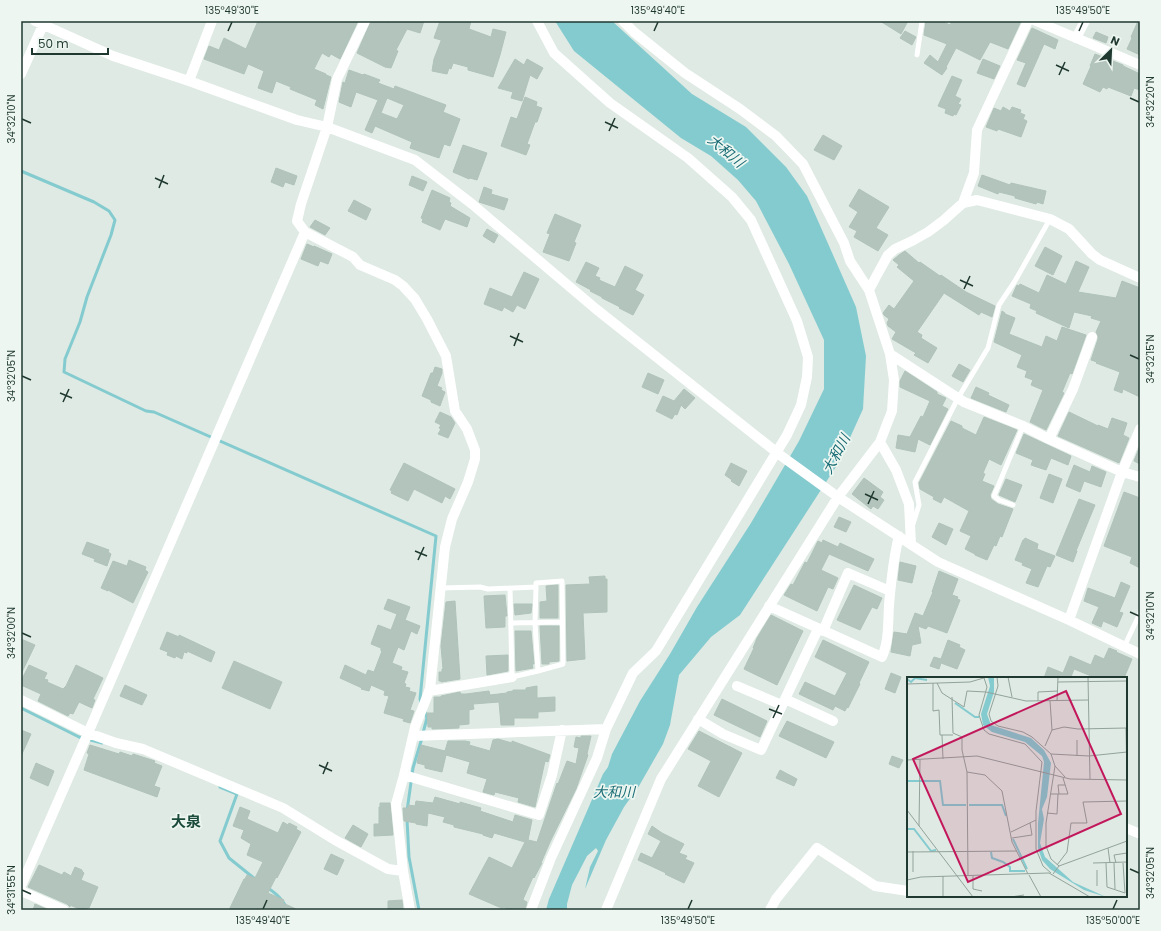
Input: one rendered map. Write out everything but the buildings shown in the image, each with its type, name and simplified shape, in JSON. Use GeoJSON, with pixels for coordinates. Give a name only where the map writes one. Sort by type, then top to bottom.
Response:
{"type":"FeatureCollection","features":[{"type":"Feature","properties":{"kind":"street"},"geometry":{"type":"LineString","coordinates":[[189,81],[212,21]]}},
{"type":"Feature","properties":{"kind":"street"},"geometry":{"type":"LineString","coordinates":[[365,21],[337,80],[327,127],[301,204],[297,221],[305,232],[353,257],[360,265],[395,280],[415,299],[446,356],[455,411],[467,429],[476,450],[475,459],[468,482],[452,519],[445,546],[429,691],[415,727],[396,804],[403,871],[410,910]]}},
{"type":"Feature","properties":{"kind":"street"},"geometry":{"type":"LineString","coordinates":[[531,910],[551,858],[597,758],[606,728],[633,673],[656,651],[778,453],[801,405],[807,377],[808,357],[797,321],[751,220],[732,197],[688,158],[610,103],[554,53],[537,21]]}},
{"type":"Feature","properties":{"kind":"street"},"geometry":{"type":"LineString","coordinates":[[606,910],[661,779],[769,606],[835,494],[880,442],[892,411],[894,380],[890,354],[870,290],[850,261],[844,243],[803,164],[776,136],[740,109],[685,74],[634,32],[623,21]]}},
{"type":"Feature","properties":{"kind":"street"},"geometry":{"type":"LineString","coordinates":[[870,290],[888,255],[895,249],[912,242],[928,232],[963,203],[974,173],[977,130],[1028,21]]}},
{"type":"Feature","properties":{"kind":"street"},"geometry":{"type":"LineString","coordinates":[[1036,21],[1140,65]]}},
{"type":"Feature","properties":{"kind":"street"},"geometry":{"type":"LineString","coordinates":[[1076,38],[1084,21]]}},
{"type":"Feature","properties":{"kind":"street"},"geometry":{"type":"LineString","coordinates":[[21,74],[39,23],[112,56],[189,81],[297,120],[327,127],[415,160],[472,204],[596,309],[778,453],[835,494],[938,562],[1069,620],[1140,654]]}},
{"type":"Feature","properties":{"kind":"street"},"geometry":{"type":"LineString","coordinates":[[963,203],[977,200],[1050,219],[1069,229],[1092,254],[1100,260],[1140,278]]}},
{"type":"Feature","properties":{"kind":"street"},"geometry":{"type":"LineString","coordinates":[[21,886],[305,232]]}},
{"type":"Feature","properties":{"kind":"street"},"geometry":{"type":"LineString","coordinates":[[1049,439],[1073,389],[1092,337]]}},
{"type":"Feature","properties":{"kind":"street"},"geometry":{"type":"LineString","coordinates":[[890,354],[964,402],[1023,426],[1122,472],[1140,477]]}},
{"type":"Feature","properties":{"kind":"street"},"geometry":{"type":"LineString","coordinates":[[1069,620],[1122,472],[1140,429]]}},
{"type":"Feature","properties":{"kind":"street"},"geometry":{"type":"LineString","coordinates":[[880,442],[896,470],[910,504],[911,544]]}},
{"type":"Feature","properties":{"kind":"street"},"geometry":{"type":"LineString","coordinates":[[769,606],[882,657],[887,648],[890,591],[895,552],[899,536]]}},
{"type":"Feature","properties":{"kind":"street"},"geometry":{"type":"LineString","coordinates":[[698,719],[724,734],[761,750],[848,573],[890,591]]}},
{"type":"Feature","properties":{"kind":"street"},"geometry":{"type":"LineString","coordinates":[[429,691],[512,677]]}},
{"type":"Feature","properties":{"kind":"street"},"geometry":{"type":"LineString","coordinates":[[737,686],[833,721]]}},
{"type":"Feature","properties":{"kind":"street"},"geometry":{"type":"LineString","coordinates":[[21,700],[88,733],[116,743],[143,749],[283,808],[335,840],[388,869],[403,871]]}},
{"type":"Feature","properties":{"kind":"street"},"geometry":{"type":"LineString","coordinates":[[413,736],[606,728]]}},
{"type":"Feature","properties":{"kind":"street"},"geometry":{"type":"LineString","coordinates":[[404,775],[539,815],[552,775],[562,730]]}},
{"type":"Feature","properties":{"kind":"street"},"geometry":{"type":"LineString","coordinates":[[1127,828],[1140,834]]}},
{"type":"Feature","properties":{"kind":"street"},"geometry":{"type":"LineString","coordinates":[[770,910],[776,899],[817,848],[875,886],[907,891]]}},
{"type":"Feature","properties":{"kind":"street"},"geometry":{"type":"LineString","coordinates":[[21,891],[53,908],[64,910]]}},
{"type":"Feature","properties":{"kind":"lane"},"geometry":{"type":"LineString","coordinates":[[917,55],[922,21]]}},
{"type":"Feature","properties":{"kind":"lane"},"geometry":{"type":"LineString","coordinates":[[911,532],[919,506],[915,482],[958,398],[988,348],[999,305],[1015,281],[1050,219]]}},
{"type":"Feature","properties":{"kind":"lane"},"geometry":{"type":"LineString","coordinates":[[1014,505],[998,500],[994,496],[1023,426]]}},
{"type":"Feature","properties":{"kind":"lane"},"geometry":{"type":"LineString","coordinates":[[510,588],[512,677],[538,671],[563,664],[562,581],[536,583],[535,623],[538,671]]}},
{"type":"Feature","properties":{"kind":"lane"},"geometry":{"type":"LineString","coordinates":[[440,588],[480,587],[488,589],[536,587]]}},
{"type":"Feature","properties":{"kind":"lane"},"geometry":{"type":"LineString","coordinates":[[1124,647],[1140,613]]}},
{"type":"Feature","properties":{"kind":"lane"},"geometry":{"type":"LineString","coordinates":[[511,623],[562,622]]}},
{"type":"Feature","properties":{"kind":"water","name":"大和川"},"geometry":{"type":"Polygon","coordinates":[[[555,21],[612,21],[692,94],[746,127],[786,167],[807,196],[856,307],[866,356],[863,409],[839,462],[740,615],[711,637],[679,675],[670,725],[663,744],[639,786],[624,807],[606,840],[585,889],[590,867],[598,851],[596,848],[587,856],[572,885],[567,910],[546,910],[549,899],[603,774],[608,767],[612,754],[640,701],[670,654],[697,607],[751,523],[799,441],[824,389],[824,340],[789,264],[756,201],[738,180],[711,156],[681,138],[574,51],[555,21]]]}},
{"type":"Feature","properties":{"kind":"waterway"},"geometry":{"type":"LineString","coordinates":[[21,171],[94,202],[109,211],[115,220],[111,235],[87,297],[80,322],[65,359],[64,372],[146,411],[154,412],[436,536],[420,699],[421,703]]}},
{"type":"Feature","properties":{"kind":"waterway"},"geometry":{"type":"LineString","coordinates":[[21,708],[79,737],[102,743]]}},
{"type":"Feature","properties":{"kind":"waterway"},"geometry":{"type":"LineString","coordinates":[[423,733],[427,718],[425,712]]}},
{"type":"Feature","properties":{"kind":"waterway"},"geometry":{"type":"LineString","coordinates":[[407,811],[413,768],[422,738]]}},
{"type":"Feature","properties":{"kind":"waterway"},"geometry":{"type":"LineString","coordinates":[[220,787],[237,794],[220,841],[229,858],[255,879]]}},
{"type":"Feature","properties":{"kind":"waterway"},"geometry":{"type":"LineString","coordinates":[[407,819],[409,857],[419,910]]}},
{"type":"Feature","properties":{"kind":"waterway"},"geometry":{"type":"LineString","coordinates":[[268,888],[280,898],[288,910]]}},
{"type":"Feature","properties":{"kind":"district","name":"大泉"},"geometry":{"type":"Point","coordinates":[186,822]}}]}
